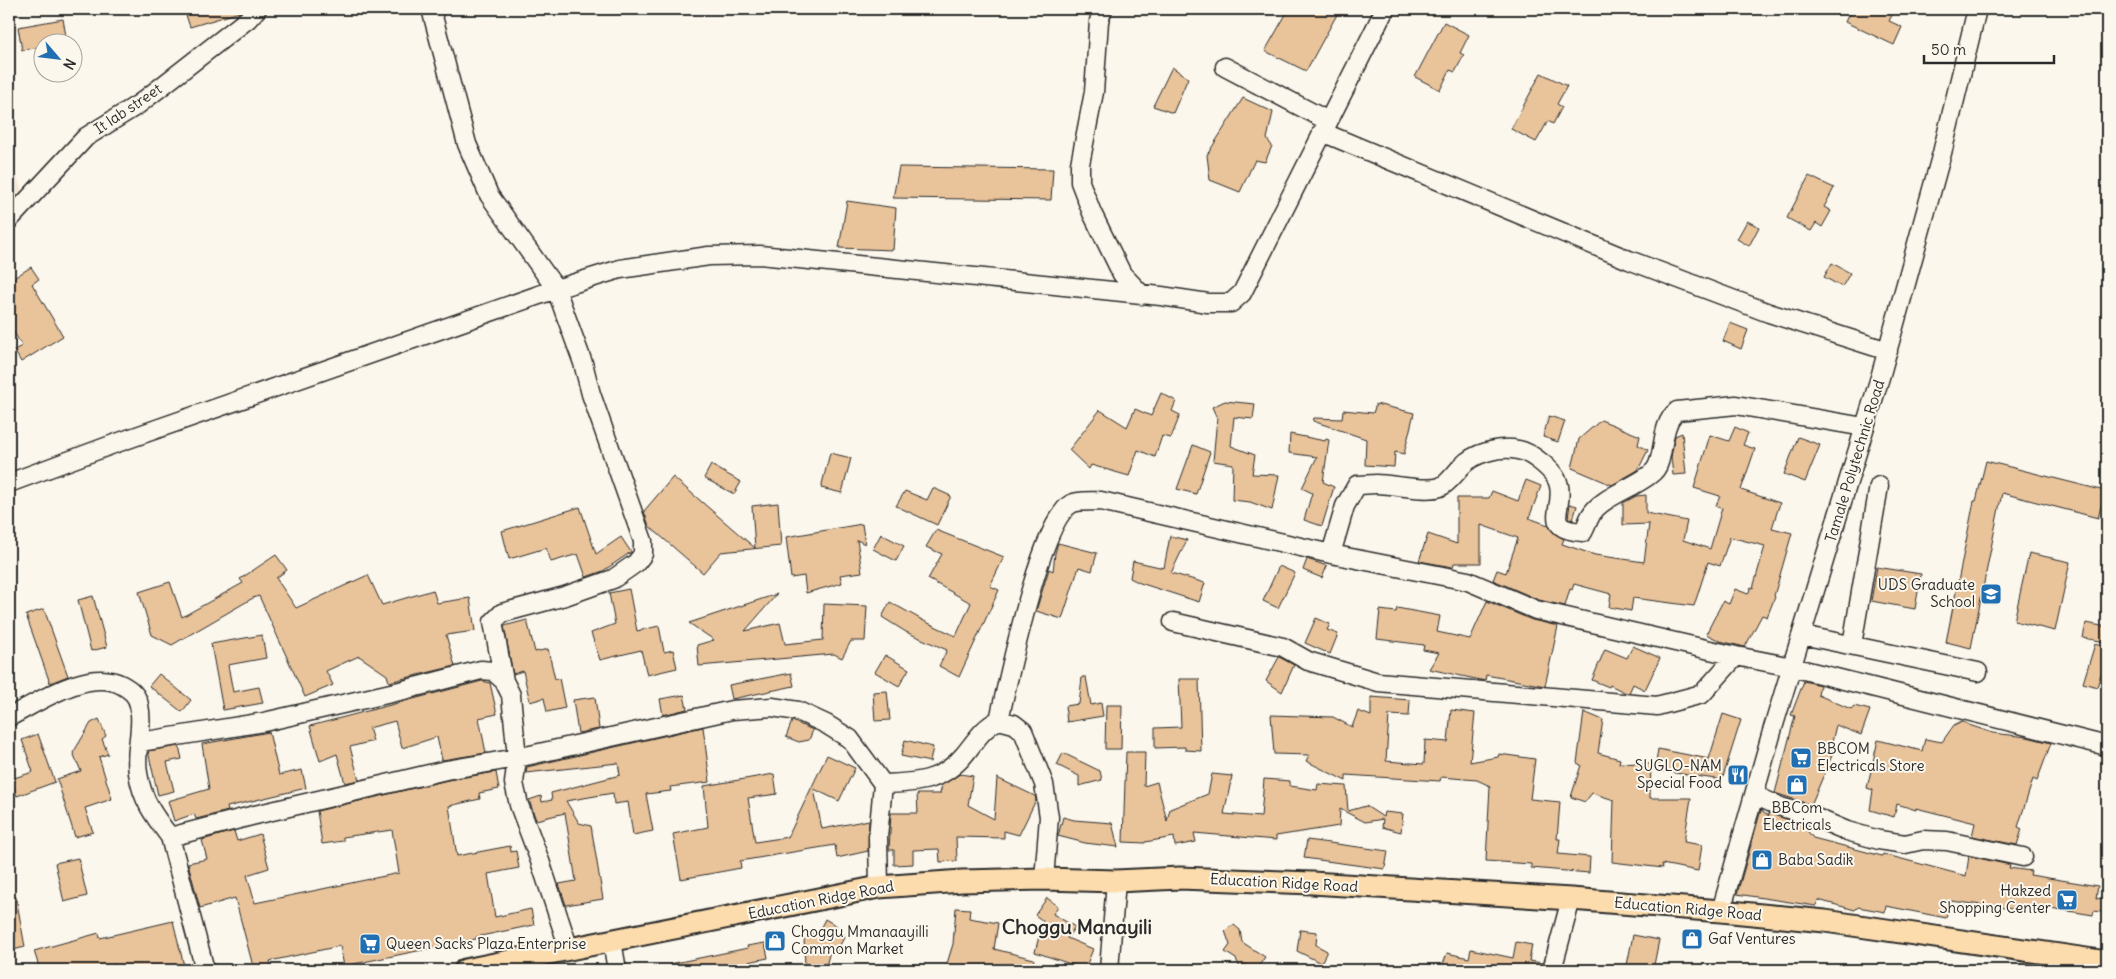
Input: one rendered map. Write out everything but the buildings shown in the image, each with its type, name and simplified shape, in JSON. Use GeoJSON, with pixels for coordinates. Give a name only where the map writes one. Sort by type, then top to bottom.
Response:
{"type":"FeatureCollection","features":[{"type":"Feature","properties":{"kind":"main road","name":"Education Ridge Road"},"geometry":{"type":"LineString","coordinates":[[465,970],[879,886],[962,881],[1044,879],[1116,882],[1180,878],[1312,883],[1572,899],[1721,911],[1825,921],[2058,962],[2107,962]]}},
{"type":"Feature","properties":{"kind":"street","name":"It lab street"},"geometry":{"type":"LineString","coordinates":[[9,220],[86,137],[139,104],[248,19],[257,9]]}},
{"type":"Feature","properties":{"kind":"street"},"geometry":{"type":"LineString","coordinates":[[432,9],[468,144],[489,195],[556,289],[642,541],[643,554],[636,563],[613,579],[565,596],[502,613],[493,622],[504,680],[510,694],[517,758],[514,782],[519,805],[569,949]]}},
{"type":"Feature","properties":{"kind":"street"},"geometry":{"type":"LineString","coordinates":[[1103,9],[1099,21],[1094,92],[1080,164],[1080,182],[1092,213],[1122,274],[1142,295]]}},
{"type":"Feature","properties":{"kind":"street"},"geometry":{"type":"LineString","coordinates":[[9,483],[110,445],[556,289],[620,269],[709,256],[760,255],[1208,303],[1231,303],[1242,293],[1385,9]]}},
{"type":"Feature","properties":{"kind":"street","name":"Tamale Polytechnic Road"},"geometry":{"type":"LineString","coordinates":[[1721,911],[1792,667],[1888,350],[1942,153],[1977,9]]}},
{"type":"Feature","properties":{"kind":"street"},"geometry":{"type":"LineString","coordinates":[[1225,67],[1325,126],[1638,263],[1769,313],[1888,350]]}},
{"type":"Feature","properties":{"kind":"street"},"geometry":{"type":"LineString","coordinates":[[1331,554],[1345,506],[1357,485],[1442,487],[1476,454],[1518,450],[1546,465],[1559,486],[1557,514],[1559,524],[1568,531],[1583,532],[1591,514],[1609,499],[1656,470],[1667,426],[1671,416],[1677,411],[1736,405],[1864,427]]}},
{"type":"Feature","properties":{"kind":"street"},"geometry":{"type":"LineString","coordinates":[[1852,646],[1879,486]]}},
{"type":"Feature","properties":{"kind":"street"},"geometry":{"type":"LineString","coordinates":[[999,720],[1035,573],[1060,513],[1072,503],[1102,501],[1331,554],[1468,581],[1536,610],[1792,667],[2107,746]]}},
{"type":"Feature","properties":{"kind":"street"},"geometry":{"type":"LineString","coordinates":[[1173,622],[1283,647],[1308,661],[1378,682],[1657,706],[1702,694],[1736,656]]}},
{"type":"Feature","properties":{"kind":"street"},"geometry":{"type":"LineString","coordinates":[[1802,635],[1978,672]]}},
{"type":"Feature","properties":{"kind":"street"},"geometry":{"type":"LineString","coordinates":[[140,742],[264,722],[481,670],[493,671],[504,680]]}},
{"type":"Feature","properties":{"kind":"street"},"geometry":{"type":"LineString","coordinates":[[9,717],[58,692],[85,681],[114,681],[132,691],[139,703],[141,721],[137,772],[145,802],[170,837],[205,970]]}},
{"type":"Feature","properties":{"kind":"street"},"geometry":{"type":"LineString","coordinates":[[170,837],[446,770],[517,758],[732,710],[772,707],[798,711],[826,724],[850,739],[883,784],[878,837],[879,886]]}},
{"type":"Feature","properties":{"kind":"street"},"geometry":{"type":"LineString","coordinates":[[883,784],[915,783],[941,776],[962,758],[989,724],[999,720],[1014,724],[1023,731],[1044,784],[1049,817],[1044,879]]}},
{"type":"Feature","properties":{"kind":"street"},"geometry":{"type":"LineString","coordinates":[[1754,795],[1847,831],[1879,840],[1906,844],[1924,840],[1947,841],[2023,857]]}},
{"type":"Feature","properties":{"kind":"street"},"geometry":{"type":"LineString","coordinates":[[1109,970],[1116,882]]}},
{"type":"Feature","properties":{"kind":"street"},"geometry":{"type":"LineString","coordinates":[[1552,970],[1572,899]]}},
{"type":"Feature","properties":{"kind":"street"},"geometry":{"type":"LineString","coordinates":[[612,941],[616,970]]}},
{"type":"Feature","properties":{"kind":"shaded area"},"geometry":{"type":"Polygon","coordinates":[[[9,155],[22,192],[9,207],[9,155]]]}},
{"type":"Feature","properties":{"kind":"place","name":"UDS Graduate School"},"geometry":{"type":"Point","coordinates":[1991,594]}},
{"type":"Feature","properties":{"kind":"place","name":"BBCOM Electricals Store"},"geometry":{"type":"Point","coordinates":[1801,758]}},
{"type":"Feature","properties":{"kind":"place","name":"SUGLO-NAM Special Food"},"geometry":{"type":"Point","coordinates":[1738,775]}},
{"type":"Feature","properties":{"kind":"place","name":"BBCom Electricals"},"geometry":{"type":"Point","coordinates":[1797,785]}},
{"type":"Feature","properties":{"kind":"place","name":"Baba Sadik"},"geometry":{"type":"Point","coordinates":[1762,860]}},
{"type":"Feature","properties":{"kind":"place","name":"Hakzed Shopping Center"},"geometry":{"type":"Point","coordinates":[2067,900]}},
{"type":"Feature","properties":{"kind":"place","name":"Gaf Ventures"},"geometry":{"type":"Point","coordinates":[1692,939]}},
{"type":"Feature","properties":{"kind":"place","name":"Choggu Mmanaayilli Common Market"},"geometry":{"type":"Point","coordinates":[775,941]}},
{"type":"Feature","properties":{"kind":"place","name":"Queen Sacks Plaza Enterprise"},"geometry":{"type":"Point","coordinates":[370,944]}},
{"type":"Feature","properties":{"kind":"district","name":"Choggu Manayili"},"geometry":{"type":"Point","coordinates":[1077,927]}}]}
